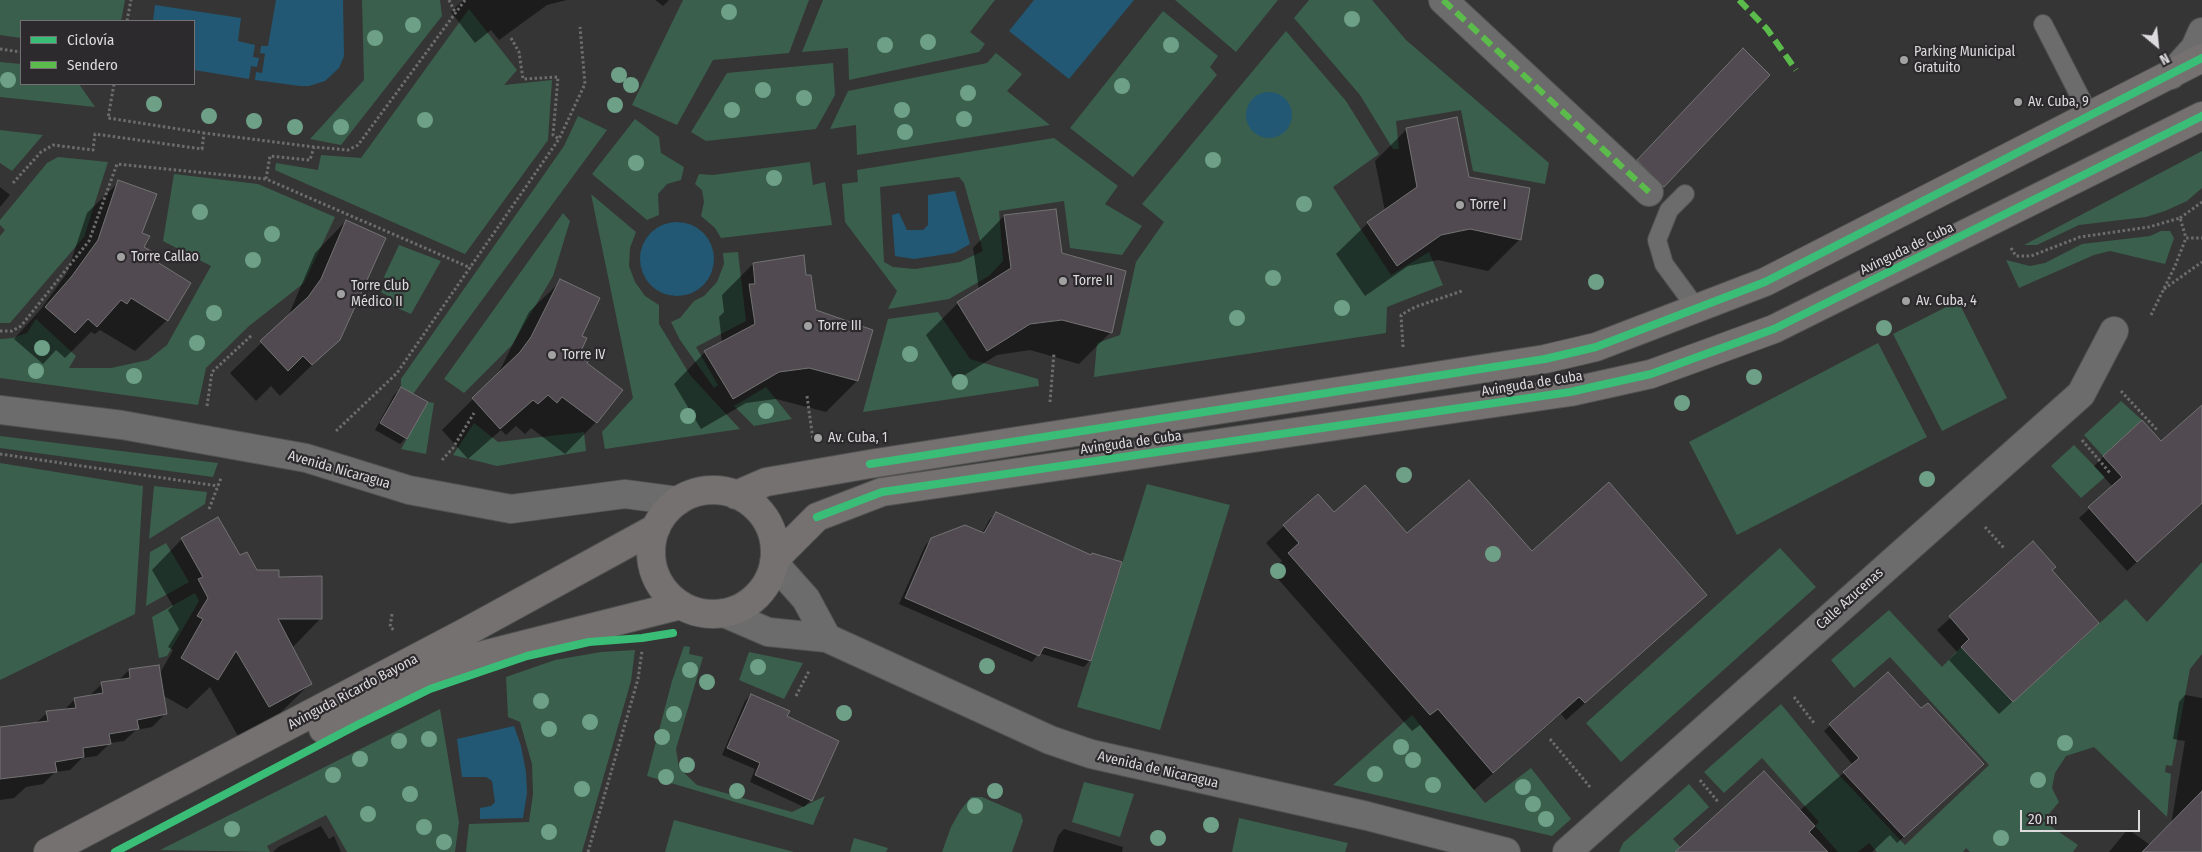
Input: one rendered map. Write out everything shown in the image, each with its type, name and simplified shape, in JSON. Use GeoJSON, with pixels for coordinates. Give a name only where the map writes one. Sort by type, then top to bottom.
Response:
{"type":"FeatureCollection","features":[{"type":"Feature","properties":{"kind":"main road","name":"Avinguda de Cuba"},"geometry":{"type":"LineString","coordinates":[[736,495],[766,482],[817,473],[1046,435],[1545,359],[1596,347],[1765,282],[2202,58]]}},
{"type":"Feature","properties":{"kind":"main road","name":"Avinguda de Cuba"},"geometry":{"type":"LineString","coordinates":[[775,561],[817,517],[882,492],[1570,392],[1651,374],[1774,329],[2202,116]]}},
{"type":"Feature","properties":{"kind":"main road"},"geometry":{"type":"LineString","coordinates":[[711,489],[729,491],[745,498],[759,510],[769,524],[775,541],[775,561],[771,576],[762,591],[748,603],[724,613],[697,612],[681,605],[667,594],[657,580],[651,563],[651,545],[656,528],[664,513],[678,500],[694,493],[711,489]]}},
{"type":"Feature","properties":{"kind":"main road","name":"Avinguda Ricardo Bayona"},"geometry":{"type":"LineString","coordinates":[[48,852],[464,634],[656,528]]}},
{"type":"Feature","properties":{"kind":"main road","name":"Avinguda Ricardo Bayona"},"geometry":{"type":"LineString","coordinates":[[87,852],[413,682],[475,657],[681,605]]}},
{"type":"Feature","properties":{"kind":"street"},"geometry":{"type":"LineString","coordinates":[[1443,0],[1649,192]]}},
{"type":"Feature","properties":{"kind":"street"},"geometry":{"type":"LineString","coordinates":[[2170,75],[2195,48],[2202,32]]}},
{"type":"Feature","properties":{"kind":"street","name":"Calle Azucenas"},"geometry":{"type":"LineString","coordinates":[[1567,852],[2081,394],[2114,331]]}},
{"type":"Feature","properties":{"kind":"street","name":"Avenida Nicaragua"},"geometry":{"type":"LineString","coordinates":[[0,410],[122,425],[306,458],[424,494],[511,509],[625,494],[678,500]]}},
{"type":"Feature","properties":{"kind":"street"},"geometry":{"type":"LineString","coordinates":[[775,561],[806,600],[827,638]]}},
{"type":"Feature","properties":{"kind":"street","name":"Avenida de Nicaragua"},"geometry":{"type":"LineString","coordinates":[[724,613],[768,632],[827,638],[1050,740],[1091,754],[1367,816],[1506,852]]}},
{"type":"Feature","properties":{"kind":"lane"},"geometry":{"type":"LineString","coordinates":[[2043,24],[2090,116]]}},
{"type":"Feature","properties":{"kind":"lane"},"geometry":{"type":"LineString","coordinates":[[1685,194],[1669,210],[1657,240],[1664,264],[1698,309]]}},
{"type":"Feature","properties":{"kind":"path"},"geometry":{"type":"LineString","coordinates":[[127,20],[131,0]]}},
{"type":"Feature","properties":{"kind":"path"},"geometry":{"type":"LineString","coordinates":[[449,0],[455,12]]}},
{"type":"Feature","properties":{"kind":"path"},"geometry":{"type":"LineString","coordinates":[[114,85],[108,118],[204,133],[348,150],[358,145],[465,0]]}},
{"type":"Feature","properties":{"kind":"path"},"geometry":{"type":"LineString","coordinates":[[320,463],[336,431],[397,373],[559,140],[584,84],[580,27]]}},
{"type":"Feature","properties":{"kind":"path"},"geometry":{"type":"LineString","coordinates":[[511,38],[519,52],[524,79],[558,77],[553,135],[559,140]]}},
{"type":"Feature","properties":{"kind":"path"},"geometry":{"type":"LineString","coordinates":[[0,49],[20,52]]}},
{"type":"Feature","properties":{"kind":"path"},"geometry":{"type":"LineString","coordinates":[[12,183],[41,152],[53,145],[92,150],[95,134],[202,149],[204,133]]}},
{"type":"Feature","properties":{"kind":"path"},"geometry":{"type":"LineString","coordinates":[[266,179],[270,156],[310,160],[314,147]]}},
{"type":"Feature","properties":{"kind":"path"},"geometry":{"type":"LineString","coordinates":[[0,331],[12,331],[22,326],[90,241],[117,164],[266,179],[471,268]]}},
{"type":"Feature","properties":{"kind":"path"},"geometry":{"type":"LineString","coordinates":[[1996,219],[2016,256],[2031,256],[2080,236],[2149,227],[2180,218],[2202,202]]}},
{"type":"Feature","properties":{"kind":"path"},"geometry":{"type":"LineString","coordinates":[[2151,315],[2186,238],[2180,218]]}},
{"type":"Feature","properties":{"kind":"path"},"geometry":{"type":"LineString","coordinates":[[2186,238],[2202,238]]}},
{"type":"Feature","properties":{"kind":"path"},"geometry":{"type":"LineString","coordinates":[[2164,290],[2202,262]]}},
{"type":"Feature","properties":{"kind":"path"},"geometry":{"type":"LineString","coordinates":[[1405,380],[1401,314],[1415,307],[1462,292]]}},
{"type":"Feature","properties":{"kind":"path"},"geometry":{"type":"LineString","coordinates":[[203,439],[212,372],[252,334]]}},
{"type":"Feature","properties":{"kind":"path"},"geometry":{"type":"LineString","coordinates":[[1046,435],[1054,353]]}},
{"type":"Feature","properties":{"kind":"path"},"geometry":{"type":"LineString","coordinates":[[2096,366],[2158,431]]}},
{"type":"Feature","properties":{"kind":"path"},"geometry":{"type":"LineString","coordinates":[[807,396],[817,473]]}},
{"type":"Feature","properties":{"kind":"path"},"geometry":{"type":"LineString","coordinates":[[424,494],[436,467],[453,448],[474,413]]}},
{"type":"Feature","properties":{"kind":"path"},"geometry":{"type":"LineString","coordinates":[[2058,413],[2110,473]]}},
{"type":"Feature","properties":{"kind":"path"},"geometry":{"type":"LineString","coordinates":[[0,454],[218,486]]}},
{"type":"Feature","properties":{"kind":"path"},"geometry":{"type":"LineString","coordinates":[[588,852],[638,679],[643,616]]}},
{"type":"Feature","properties":{"kind":"path"},"geometry":{"type":"LineString","coordinates":[[1550,739],[1612,811]]}},
{"type":"Feature","properties":{"kind":"green space"},"geometry":{"type":"Polygon","coordinates":[[[0,0],[125,0],[121,20],[20,20],[20,38],[0,35],[0,0]]]}},
{"type":"Feature","properties":{"kind":"green space"},"geometry":{"type":"Polygon","coordinates":[[[362,0],[440,0],[442,16],[341,145],[310,139],[364,80],[362,0]]]}},
{"type":"Feature","properties":{"kind":"green space"},"geometry":{"type":"Polygon","coordinates":[[[683,0],[809,0],[789,53],[713,60],[677,125],[632,105],[683,0]]]}},
{"type":"Feature","properties":{"kind":"green space"},"geometry":{"type":"Polygon","coordinates":[[[823,0],[995,0],[970,32],[985,44],[979,52],[849,80],[848,48],[802,52],[823,0]]]}},
{"type":"Feature","properties":{"kind":"green space"},"geometry":{"type":"Polygon","coordinates":[[[1175,0],[1278,0],[1236,52],[1175,0]]]}},
{"type":"Feature","properties":{"kind":"green space"},"geometry":{"type":"Polygon","coordinates":[[[1309,0],[1372,0],[1406,40],[1549,163],[1545,184],[1473,171],[1461,110],[1396,121],[1399,149],[1393,149],[1360,95],[1294,18],[1309,0]]]}},
{"type":"Feature","properties":{"kind":"green space"},"geometry":{"type":"Polygon","coordinates":[[[469,9],[517,70],[504,85],[552,80],[548,140],[465,254],[275,170],[276,163],[318,170],[321,155],[361,158],[469,9]]]}},
{"type":"Feature","properties":{"kind":"green space"},"geometry":{"type":"Polygon","coordinates":[[[1163,11],[1218,56],[1210,67],[1217,75],[1133,177],[1070,128],[1163,11]]]}},
{"type":"Feature","properties":{"kind":"green space"},"geometry":{"type":"Polygon","coordinates":[[[1286,31],[1346,101],[1379,154],[1333,187],[1391,275],[1429,252],[1443,285],[1387,307],[1386,333],[1094,377],[1097,343],[1120,335],[1136,262],[1164,222],[1142,204],[1286,31]]]}},
{"type":"Feature","properties":{"kind":"green space"},"geometry":{"type":"Polygon","coordinates":[[[996,53],[1022,74],[1007,91],[1050,125],[857,155],[856,125],[830,129],[848,91],[987,63],[996,53]]]}},
{"type":"Feature","properties":{"kind":"green space"},"geometry":{"type":"Polygon","coordinates":[[[0,62],[20,64],[20,85],[80,85],[95,107],[0,97],[0,62]]]}},
{"type":"Feature","properties":{"kind":"green space"},"geometry":{"type":"Polygon","coordinates":[[[833,63],[835,95],[816,129],[706,141],[691,132],[727,73],[833,63]]]}},
{"type":"Feature","properties":{"kind":"green space"},"geometry":{"type":"Polygon","coordinates":[[[578,116],[607,130],[413,394],[401,387],[401,379],[564,146],[578,116]]]}},
{"type":"Feature","properties":{"kind":"green space"},"geometry":{"type":"Polygon","coordinates":[[[635,119],[659,137],[661,153],[684,167],[681,180],[667,184],[658,194],[659,215],[647,220],[592,174],[635,119]]]}},
{"type":"Feature","properties":{"kind":"green space"},"geometry":{"type":"Polygon","coordinates":[[[0,130],[43,135],[12,171],[0,163],[0,130]]]}},
{"type":"Feature","properties":{"kind":"green space"},"geometry":{"type":"Polygon","coordinates":[[[1054,138],[1118,186],[1105,204],[1142,226],[1122,255],[1070,248],[1064,201],[999,211],[1003,261],[989,276],[949,299],[888,309],[897,291],[845,222],[842,184],[858,182],[857,170],[1054,138]],[[959,177],[880,187],[884,262],[893,267],[915,269],[960,262],[983,251],[964,183],[959,177]]]}},
{"type":"Feature","properties":{"kind":"green space"},"geometry":{"type":"Polygon","coordinates":[[[2202,151],[2202,188],[2187,201],[2146,217],[2079,225],[2037,245],[2024,245],[2202,151]]]}},
{"type":"Feature","properties":{"kind":"green space"},"geometry":{"type":"Polygon","coordinates":[[[58,157],[108,162],[84,237],[10,323],[0,323],[0,236],[5,230],[0,225],[0,220],[47,163],[58,157]]]}},
{"type":"Feature","properties":{"kind":"green space"},"geometry":{"type":"Polygon","coordinates":[[[810,162],[813,185],[825,182],[832,225],[721,238],[715,228],[701,216],[704,202],[702,190],[695,184],[699,174],[713,175],[810,162]]]}},
{"type":"Feature","properties":{"kind":"green space"},"geometry":{"type":"Polygon","coordinates":[[[174,174],[258,184],[335,217],[304,283],[249,326],[206,368],[198,405],[0,378],[0,339],[13,338],[27,333],[36,319],[76,356],[69,368],[111,368],[148,360],[167,345],[211,266],[163,241],[174,174]]]}},
{"type":"Feature","properties":{"kind":"green space"},"geometry":{"type":"Polygon","coordinates":[[[591,194],[636,232],[630,248],[629,266],[635,282],[645,296],[659,305],[659,324],[690,375],[740,429],[605,449],[602,432],[633,398],[591,194]]]}},
{"type":"Feature","properties":{"kind":"green space"},"geometry":{"type":"Polygon","coordinates":[[[563,213],[570,221],[553,276],[512,345],[464,393],[444,379],[563,213]]]}},
{"type":"Feature","properties":{"kind":"green space"},"geometry":{"type":"Polygon","coordinates":[[[2161,231],[2170,231],[2174,238],[2165,264],[2110,251],[2094,255],[2019,288],[2006,260],[2030,266],[2045,263],[2082,244],[2150,236],[2161,231]]]}},
{"type":"Feature","properties":{"kind":"green space"},"geometry":{"type":"Polygon","coordinates":[[[399,245],[441,261],[411,314],[386,303],[388,296],[381,292],[388,282],[384,277],[399,245]]]}},
{"type":"Feature","properties":{"kind":"green space"},"geometry":{"type":"Polygon","coordinates":[[[738,252],[746,321],[696,347],[718,385],[714,388],[680,340],[671,322],[680,318],[694,301],[704,296],[717,282],[724,264],[723,253],[738,252]]]}},
{"type":"Feature","properties":{"kind":"green space"},"geometry":{"type":"Polygon","coordinates":[[[1958,301],[2007,398],[1942,431],[1893,334],[1958,301]]]}},
{"type":"Feature","properties":{"kind":"green space"},"geometry":{"type":"Polygon","coordinates":[[[938,312],[970,359],[1038,379],[1039,386],[863,412],[888,319],[938,312]]]}},
{"type":"Feature","properties":{"kind":"green space"},"geometry":{"type":"Polygon","coordinates":[[[1878,343],[1927,437],[1737,535],[1689,442],[1878,343]]]}},
{"type":"Feature","properties":{"kind":"green space"},"geometry":{"type":"Polygon","coordinates":[[[766,387],[792,419],[754,426],[734,406],[766,387]]]}},
{"type":"Feature","properties":{"kind":"green space"},"geometry":{"type":"Polygon","coordinates":[[[2121,401],[2142,420],[2103,456],[2084,435],[2121,401]]]}},
{"type":"Feature","properties":{"kind":"green space"},"geometry":{"type":"Polygon","coordinates":[[[428,402],[434,403],[426,454],[401,449],[428,402]]]}},
{"type":"Feature","properties":{"kind":"green space"},"geometry":{"type":"Polygon","coordinates":[[[474,423],[498,442],[584,432],[586,451],[497,466],[453,455],[474,423]]]}},
{"type":"Feature","properties":{"kind":"green space"},"geometry":{"type":"Polygon","coordinates":[[[0,436],[218,463],[213,477],[0,448],[0,436]]]}},
{"type":"Feature","properties":{"kind":"green space"},"geometry":{"type":"Polygon","coordinates":[[[2074,445],[2105,477],[2081,498],[2051,466],[2074,445]]]}},
{"type":"Feature","properties":{"kind":"green space"},"geometry":{"type":"Polygon","coordinates":[[[0,463],[143,486],[135,614],[0,680],[0,463]]]}},
{"type":"Feature","properties":{"kind":"green space"},"geometry":{"type":"Polygon","coordinates":[[[1147,484],[1230,505],[1160,730],[1077,707],[1147,484]]]}},
{"type":"Feature","properties":{"kind":"green space"},"geometry":{"type":"Polygon","coordinates":[[[154,486],[207,492],[205,504],[149,539],[154,486]]]}},
{"type":"Feature","properties":{"kind":"green space"},"geometry":{"type":"Polygon","coordinates":[[[166,543],[189,582],[146,606],[150,552],[166,543]]]}},
{"type":"Feature","properties":{"kind":"green space"},"geometry":{"type":"Polygon","coordinates":[[[1780,548],[1816,587],[1621,762],[1586,723],[1780,548]]]}},
{"type":"Feature","properties":{"kind":"green space"},"geometry":{"type":"Polygon","coordinates":[[[2202,562],[2202,654],[2190,669],[2172,766],[2166,765],[2165,772],[2171,774],[2167,817],[2094,747],[2066,756],[2055,773],[2052,788],[2059,802],[2043,821],[2078,845],[2073,852],[1970,852],[1966,848],[1963,852],[1877,852],[1869,843],[1858,852],[1838,852],[1815,826],[1819,822],[1762,758],[1724,793],[1704,772],[1781,704],[1839,775],[1905,845],[1989,765],[1890,657],[1854,688],[1831,660],[1889,610],[1942,667],[1961,647],[2013,702],[2126,599],[2147,622],[2202,562]]]}},
{"type":"Feature","properties":{"kind":"green space"},"geometry":{"type":"Polygon","coordinates":[[[195,593],[199,601],[167,656],[159,658],[152,617],[195,593]]]}},
{"type":"Feature","properties":{"kind":"green space"},"geometry":{"type":"Polygon","coordinates":[[[684,646],[690,647],[689,654],[703,657],[676,749],[679,768],[697,785],[792,812],[825,796],[813,825],[647,776],[672,681],[684,646]]]}},
{"type":"Feature","properties":{"kind":"green space"},"geometry":{"type":"Polygon","coordinates":[[[635,650],[631,681],[582,852],[466,852],[469,824],[529,822],[533,794],[532,764],[520,722],[508,717],[506,677],[555,660],[601,652],[635,650]]]}},
{"type":"Feature","properties":{"kind":"green space"},"geometry":{"type":"Polygon","coordinates":[[[749,652],[803,663],[784,699],[739,680],[749,652]]]}},
{"type":"Feature","properties":{"kind":"green space"},"geometry":{"type":"Polygon","coordinates":[[[440,709],[459,822],[455,852],[347,852],[326,815],[267,846],[270,852],[160,850],[440,709]]]}},
{"type":"Feature","properties":{"kind":"green space"},"geometry":{"type":"Polygon","coordinates":[[[1412,715],[1485,803],[1531,768],[1571,819],[1552,836],[1333,785],[1412,715]]]}},
{"type":"Feature","properties":{"kind":"green space"},"geometry":{"type":"Polygon","coordinates":[[[1084,782],[1134,794],[1120,837],[1072,822],[1084,782]]]}},
{"type":"Feature","properties":{"kind":"green space"},"geometry":{"type":"Polygon","coordinates":[[[1689,784],[1709,807],[1673,839],[1685,852],[1619,852],[1623,843],[1689,784]]]}},
{"type":"Feature","properties":{"kind":"green space"},"geometry":{"type":"Polygon","coordinates":[[[971,797],[982,797],[1021,814],[1023,821],[1012,852],[942,852],[951,827],[971,797]]]}},
{"type":"Feature","properties":{"kind":"green space"},"geometry":{"type":"Polygon","coordinates":[[[1239,818],[1348,843],[1345,852],[1232,852],[1239,818]]]}},
{"type":"Feature","properties":{"kind":"green space"},"geometry":{"type":"Polygon","coordinates":[[[674,820],[794,852],[665,852],[674,820]]]}},
{"type":"Feature","properties":{"kind":"green space"},"geometry":{"type":"Polygon","coordinates":[[[854,838],[888,848],[886,852],[850,852],[854,838]]]}},
{"type":"Feature","properties":{"kind":"water"},"geometry":{"type":"Polygon","coordinates":[[[276,0],[343,0],[344,56],[339,68],[325,81],[309,86],[300,86],[255,80],[256,72],[262,73],[265,54],[260,53],[261,46],[268,46],[276,0]]]}},
{"type":"Feature","properties":{"kind":"water"},"geometry":{"type":"Polygon","coordinates":[[[1034,0],[1134,0],[1069,79],[1009,31],[1034,0]]]}},
{"type":"Feature","properties":{"kind":"water"},"geometry":{"type":"Polygon","coordinates":[[[155,5],[241,18],[238,41],[255,45],[253,57],[259,58],[257,67],[251,66],[249,79],[195,70],[195,20],[153,20],[155,5]]]}},
{"type":"Feature","properties":{"kind":"water"},"geometry":{"type":"Polygon","coordinates":[[[1274,92],[1286,98],[1291,106],[1291,124],[1286,132],[1278,137],[1264,138],[1252,132],[1247,124],[1246,110],[1252,98],[1260,93],[1274,92]]]}},
{"type":"Feature","properties":{"kind":"water"},"geometry":{"type":"Polygon","coordinates":[[[955,191],[970,244],[954,253],[914,259],[895,256],[892,215],[899,213],[907,230],[923,230],[928,225],[928,195],[955,191]]]}},
{"type":"Feature","properties":{"kind":"water"},"geometry":{"type":"Polygon","coordinates":[[[670,222],[684,222],[698,228],[708,238],[714,252],[712,273],[698,290],[684,296],[670,296],[656,290],[646,280],[640,266],[640,252],[646,238],[656,228],[670,222]]]}},
{"type":"Feature","properties":{"kind":"water"},"geometry":{"type":"Polygon","coordinates":[[[514,726],[521,746],[526,772],[527,793],[523,818],[480,819],[480,808],[491,806],[495,802],[492,781],[486,777],[462,777],[457,739],[514,726]]]}},
{"type":"Feature","properties":{"kind":"building"},"geometry":{"type":"Polygon","coordinates":[[[1743,48],[1770,75],[1664,187],[1637,160],[1743,48]]]}},
{"type":"Feature","properties":{"kind":"building","name":"Torre I"},"geometry":{"type":"Polygon","coordinates":[[[1457,117],[1469,177],[1530,188],[1521,240],[1470,229],[1441,235],[1397,266],[1367,222],[1417,187],[1406,128],[1457,117]]]}},
{"type":"Feature","properties":{"kind":"building","name":"Torre Callao"},"geometry":{"type":"Polygon","coordinates":[[[118,180],[157,194],[142,233],[150,236],[144,247],[158,255],[154,260],[191,283],[168,321],[131,298],[127,304],[121,300],[97,327],[88,319],[75,333],[45,307],[72,276],[98,240],[118,180]]]}},
{"type":"Feature","properties":{"kind":"building","name":"Torre II"},"geometry":{"type":"Polygon","coordinates":[[[1056,209],[1062,253],[1126,271],[1112,333],[1062,320],[1030,324],[987,351],[957,302],[1011,268],[1004,215],[1056,209]]]}},
{"type":"Feature","properties":{"kind":"building","name":"Torre Club Médico II"},"geometry":{"type":"Polygon","coordinates":[[[346,220],[386,238],[340,340],[312,365],[303,356],[288,371],[260,341],[308,297],[321,279],[346,220]]]}},
{"type":"Feature","properties":{"kind":"building","name":"Torre III"},"geometry":{"type":"Polygon","coordinates":[[[804,255],[806,275],[811,275],[816,310],[873,330],[858,381],[809,368],[779,372],[733,399],[704,351],[755,324],[749,284],[755,284],[753,263],[804,255]]]}},
{"type":"Feature","properties":{"kind":"building","name":"Torre IV"},"geometry":{"type":"Polygon","coordinates":[[[560,279],[600,298],[582,336],[587,338],[581,351],[591,358],[587,363],[623,390],[597,423],[562,397],[557,403],[548,395],[538,404],[533,400],[500,429],[472,398],[520,352],[531,337],[560,279]]]}},
{"type":"Feature","properties":{"kind":"building"},"geometry":{"type":"Polygon","coordinates":[[[401,387],[428,402],[407,439],[380,423],[401,387]]]}},
{"type":"Feature","properties":{"kind":"building"},"geometry":{"type":"Polygon","coordinates":[[[2202,405],[2202,503],[2137,562],[2088,507],[2122,477],[2103,456],[2142,420],[2161,441],[2202,405]]]}},
{"type":"Feature","properties":{"kind":"building"},"geometry":{"type":"Polygon","coordinates":[[[1469,480],[1532,551],[1609,482],[1707,595],[1585,703],[1579,697],[1493,773],[1438,709],[1430,715],[1288,553],[1299,543],[1283,525],[1318,494],[1334,512],[1365,485],[1407,533],[1469,480]]]}},
{"type":"Feature","properties":{"kind":"building"},"geometry":{"type":"Polygon","coordinates":[[[996,512],[1091,555],[1092,553],[1122,562],[1091,661],[1044,647],[1039,656],[905,598],[931,538],[965,525],[984,533],[996,512]]]}},
{"type":"Feature","properties":{"kind":"building"},"geometry":{"type":"Polygon","coordinates":[[[218,517],[240,555],[247,552],[257,570],[279,570],[279,577],[322,576],[322,619],[278,619],[312,684],[269,707],[236,651],[218,680],[181,658],[203,619],[197,616],[208,598],[198,579],[203,577],[181,538],[218,517]]]}},
{"type":"Feature","properties":{"kind":"building"},"geometry":{"type":"Polygon","coordinates":[[[2033,541],[2056,567],[2052,570],[2099,623],[2013,702],[1961,647],[1969,639],[1949,616],[2033,541]]]}},
{"type":"Feature","properties":{"kind":"building"},"geometry":{"type":"Polygon","coordinates":[[[159,665],[167,714],[137,720],[139,729],[109,734],[111,744],[83,748],[84,757],[55,762],[57,772],[0,779],[0,727],[48,721],[46,711],[76,708],[74,698],[103,693],[101,682],[130,678],[129,669],[159,665]]]}},
{"type":"Feature","properties":{"kind":"building"},"geometry":{"type":"Polygon","coordinates":[[[1888,672],[1921,708],[1928,703],[1984,764],[1904,837],[1843,772],[1859,758],[1829,724],[1888,672]]]}},
{"type":"Feature","properties":{"kind":"building"},"geometry":{"type":"Polygon","coordinates":[[[751,694],[790,711],[787,716],[839,741],[812,801],[755,775],[760,763],[727,748],[751,694]]]}},
{"type":"Feature","properties":{"kind":"building"},"geometry":{"type":"Polygon","coordinates":[[[1764,771],[1815,826],[1809,832],[1828,852],[1675,852],[1764,771]]]}},
{"type":"Feature","properties":{"kind":"building"},"geometry":{"type":"Polygon","coordinates":[[[2202,791],[2202,852],[2142,852],[2202,791]]]}},
{"type":"Feature","properties":{"kind":"marked path"},"geometry":{"type":"LineString","coordinates":[[1443,0],[1649,192]]}},
{"type":"Feature","properties":{"kind":"marked path"},"geometry":{"type":"LineString","coordinates":[[1739,0],[1767,29],[1796,70]]}},
{"type":"Feature","properties":{"kind":"cycle path"},"geometry":{"type":"LineString","coordinates":[[870,464],[1545,359],[1596,347],[1765,282],[2202,58]]}},
{"type":"Feature","properties":{"kind":"cycle path"},"geometry":{"type":"LineString","coordinates":[[817,517],[882,492],[1570,392],[1651,374],[1774,329],[2202,116]]}},
{"type":"Feature","properties":{"kind":"cycle path"},"geometry":{"type":"LineString","coordinates":[[115,852],[359,724],[430,689],[527,656],[589,642],[642,638],[673,633]]}},
{"type":"Feature","properties":{"kind":"place","name":"Parking Municipal Gratuito"},"geometry":{"type":"Point","coordinates":[1904,60]}},
{"type":"Feature","properties":{"kind":"place","name":"Av. Cuba, 9"},"geometry":{"type":"Point","coordinates":[2018,102]}},
{"type":"Feature","properties":{"kind":"place","name":"Torre I"},"geometry":{"type":"Point","coordinates":[1460,205]}},
{"type":"Feature","properties":{"kind":"place","name":"Torre Callao"},"geometry":{"type":"Point","coordinates":[121,257]}},
{"type":"Feature","properties":{"kind":"place","name":"Torre II"},"geometry":{"type":"Point","coordinates":[1063,281]}},
{"type":"Feature","properties":{"kind":"place","name":"Torre Club Médico II"},"geometry":{"type":"Point","coordinates":[341,294]}},
{"type":"Feature","properties":{"kind":"place","name":"Av. Cuba, 4"},"geometry":{"type":"Point","coordinates":[1906,301]}},
{"type":"Feature","properties":{"kind":"place","name":"Torre III"},"geometry":{"type":"Point","coordinates":[808,326]}},
{"type":"Feature","properties":{"kind":"place","name":"Torre IV"},"geometry":{"type":"Point","coordinates":[552,355]}},
{"type":"Feature","properties":{"kind":"place","name":"Av. Cuba, 1"},"geometry":{"type":"Point","coordinates":[818,438]}}]}
